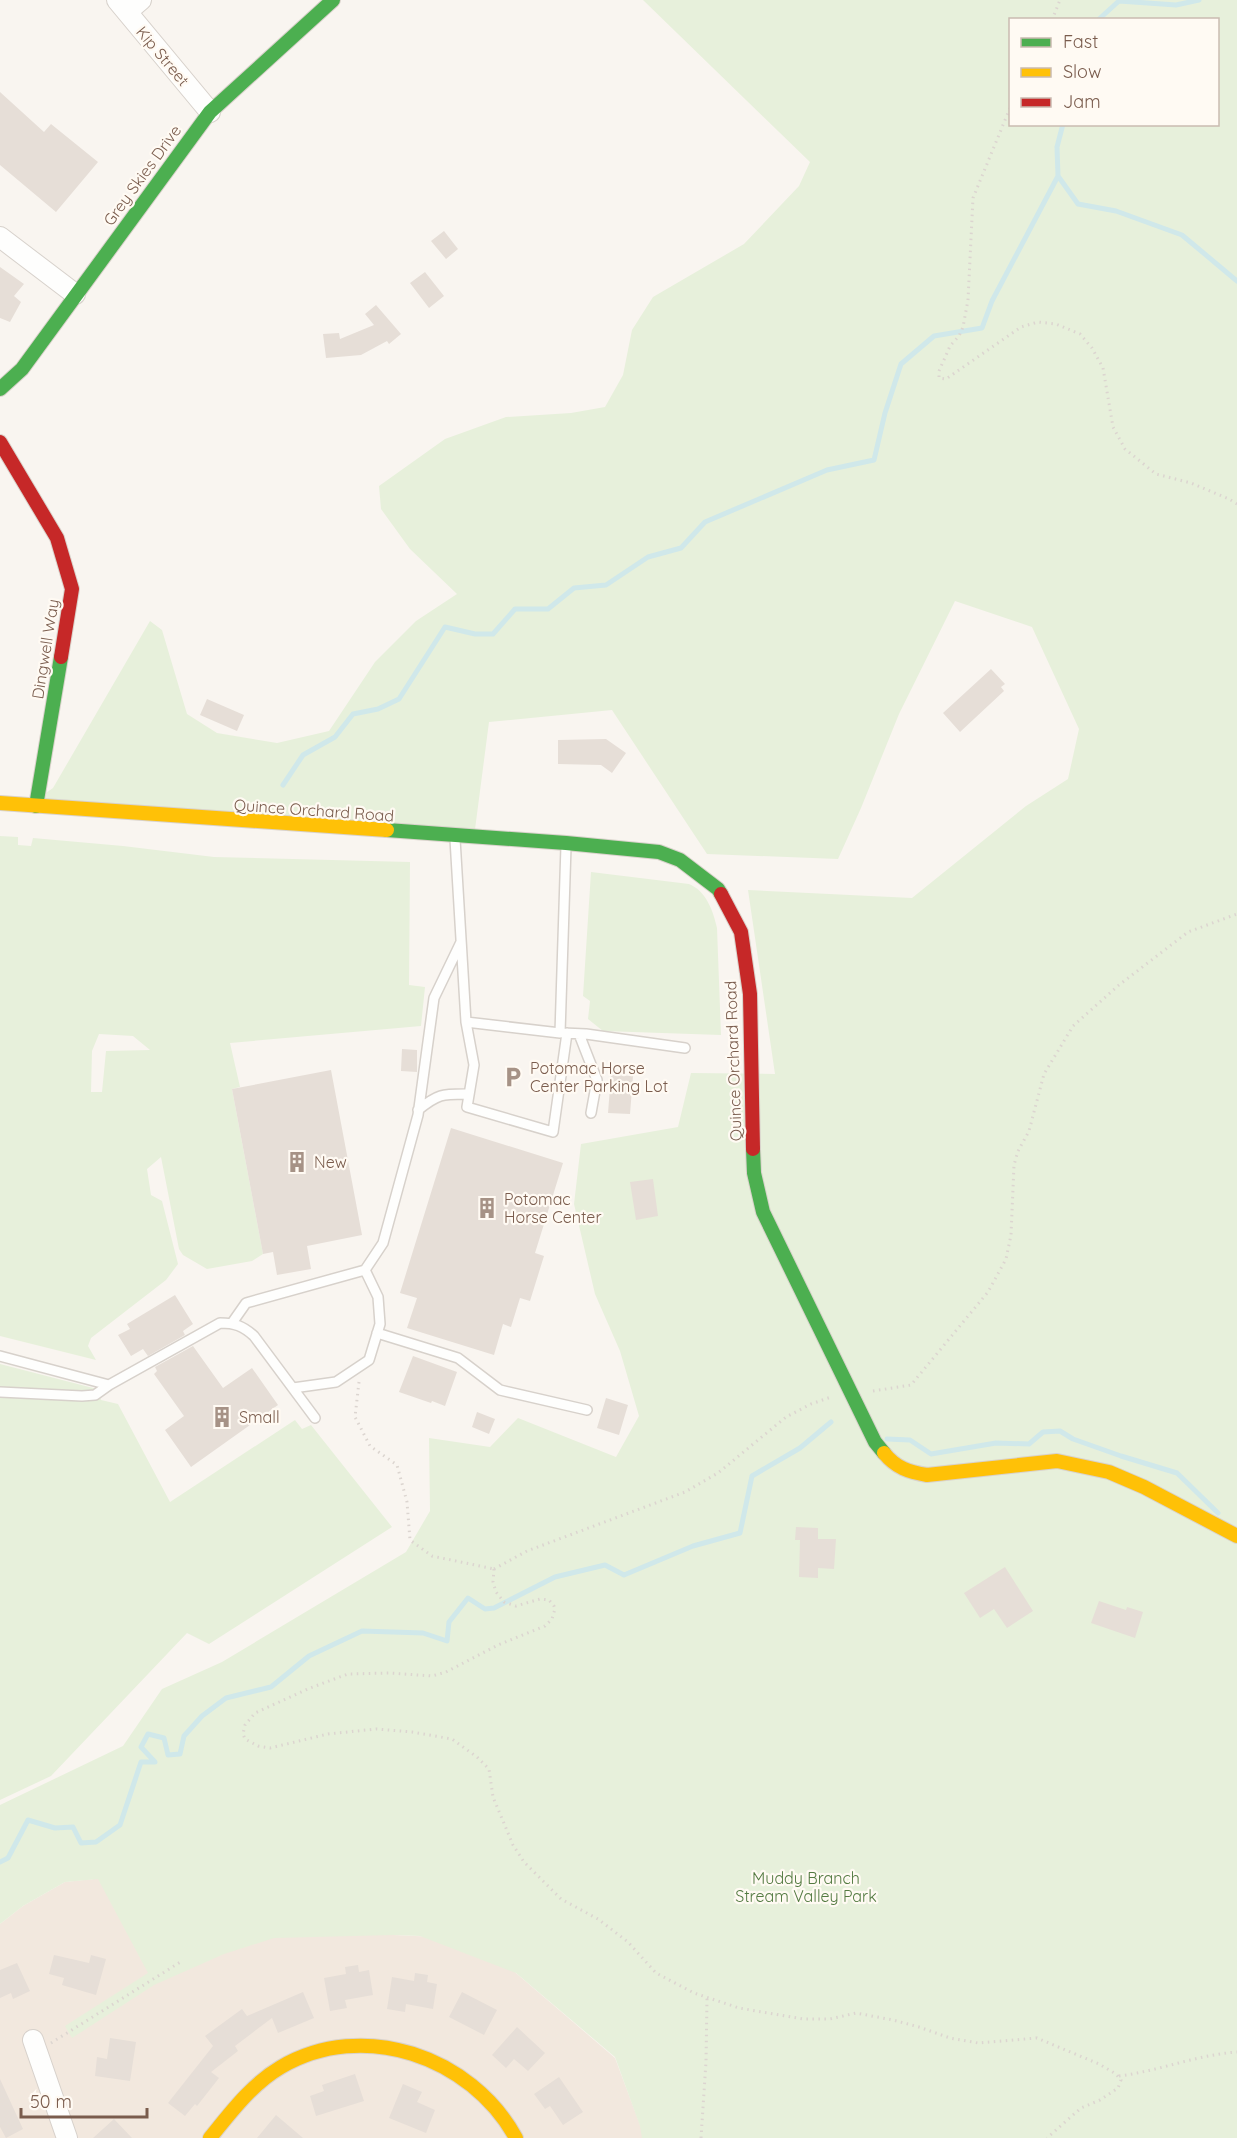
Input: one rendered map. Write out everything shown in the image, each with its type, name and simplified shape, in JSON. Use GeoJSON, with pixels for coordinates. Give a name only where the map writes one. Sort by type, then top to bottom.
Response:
{"type":"FeatureCollection","features":[{"type":"Feature","properties":{"kind":"street","name":"Grey Skies Drive"},"geometry":{"type":"LineString","coordinates":[[0,389],[22,369],[210,112],[333,0]]}},
{"type":"Feature","properties":{"kind":"street","name":"Kip Street"},"geometry":{"type":"LineString","coordinates":[[128,4],[210,112]]}},
{"type":"Feature","properties":{"kind":"street"},"geometry":{"type":"LineString","coordinates":[[0,237],[75,294]]}},
{"type":"Feature","properties":{"kind":"street","name":"Dingwell Way"},"geometry":{"type":"LineString","coordinates":[[0,442],[57,538],[72,589],[36,806]]}},
{"type":"Feature","properties":{"kind":"street","name":"Quince Orchard Road"},"geometry":{"type":"LineString","coordinates":[[0,803],[566,843],[658,852],[680,860],[718,889],[741,932],[750,994],[754,1173],[763,1212],[875,1442],[892,1463],[908,1472],[927,1475],[1057,1461],[1078,1465],[1109,1472],[1144,1487],[1237,1536]]}},
{"type":"Feature","properties":{"kind":"street"},"geometry":{"type":"LineString","coordinates":[[210,2138],[245,2096],[267,2076],[292,2061],[319,2052],[363,2045],[414,2053],[455,2072],[489,2099],[516,2138]]}},
{"type":"Feature","properties":{"kind":"street"},"geometry":{"type":"LineString","coordinates":[[35,2046],[67,2138]]}},
{"type":"Feature","properties":{"kind":"lane"},"geometry":{"type":"LineString","coordinates":[[455,836],[466,1022],[474,1065],[467,1107],[553,1132],[564,1033],[566,843]]}},
{"type":"Feature","properties":{"kind":"lane"},"geometry":{"type":"LineString","coordinates":[[232,1323],[246,1303],[365,1269],[383,1243],[418,1110],[434,998],[461,942]]}},
{"type":"Feature","properties":{"kind":"lane"},"geometry":{"type":"LineString","coordinates":[[466,1022],[685,1048]]}},
{"type":"Feature","properties":{"kind":"lane"},"geometry":{"type":"LineString","coordinates":[[579,1034],[597,1080],[591,1113]]}},
{"type":"Feature","properties":{"kind":"lane"},"geometry":{"type":"LineString","coordinates":[[418,1110],[433,1098],[443,1094],[469,1094]]}},
{"type":"Feature","properties":{"kind":"lane"},"geometry":{"type":"LineString","coordinates":[[293,1388],[336,1382],[369,1360],[380,1324],[378,1297],[365,1269]]}},
{"type":"Feature","properties":{"kind":"lane"},"geometry":{"type":"LineString","coordinates":[[0,1392],[95,1395],[220,1323],[232,1323],[244,1328],[254,1336],[315,1418]]}},
{"type":"Feature","properties":{"kind":"lane"},"geometry":{"type":"LineString","coordinates":[[378,1333],[458,1358],[500,1390],[587,1410]]}},
{"type":"Feature","properties":{"kind":"lane"},"geometry":{"type":"LineString","coordinates":[[0,1356],[109,1385]]}},
{"type":"Feature","properties":{"kind":"path"},"geometry":{"type":"LineString","coordinates":[[1053,18],[1060,0]]}},
{"type":"Feature","properties":{"kind":"path"},"geometry":{"type":"LineString","coordinates":[[1009,113],[973,198],[968,300],[963,327],[946,353],[939,371],[939,378],[946,379],[969,365],[1021,327],[1038,321],[1064,327],[1080,334],[1092,348],[1103,368],[1113,427],[1125,449],[1156,474],[1191,483],[1237,504]]}},
{"type":"Feature","properties":{"kind":"path"},"geometry":{"type":"LineString","coordinates":[[369,1360],[357,1385],[355,1417],[370,1446],[397,1465],[407,1502],[410,1540],[432,1556],[494,1569],[527,1551],[685,1492],[718,1473],[786,1417],[811,1404],[832,1397],[911,1385],[988,1292],[1006,1259],[1011,1235],[1014,1165],[1018,1150],[1029,1131],[1044,1074],[1073,1026],[1119,985],[1188,932],[1237,914]]}},
{"type":"Feature","properties":{"kind":"path"},"geometry":{"type":"LineString","coordinates":[[494,1569],[493,1582],[496,1592],[504,1602],[513,1606],[540,1599],[549,1600],[555,1609],[552,1620],[545,1626],[498,1645],[446,1672],[432,1676],[390,1673],[348,1674],[309,1688],[255,1713],[245,1725],[243,1734],[245,1739],[258,1746],[270,1748],[328,1734],[376,1729],[452,1739],[477,1756],[489,1769],[493,1797],[513,1845],[524,1862],[561,1899],[598,1919],[628,1942],[656,1973],[707,1998],[739,2008],[804,2019],[830,2019],[856,2013],[920,2027],[950,2038],[978,2043],[1037,2038],[1099,2064],[1118,2076],[1145,2073],[1183,2060],[1237,2052]]}},
{"type":"Feature","properties":{"kind":"path"},"geometry":{"type":"LineString","coordinates":[[35,2046],[182,1961]]}},
{"type":"Feature","properties":{"kind":"path"},"geometry":{"type":"LineString","coordinates":[[701,2138],[707,1998]]}},
{"type":"Feature","properties":{"kind":"path"},"geometry":{"type":"LineString","coordinates":[[1047,2138],[1081,2108],[1100,2100],[1118,2088],[1120,2080],[1118,2076]]}},
{"type":"Feature","properties":{"kind":"shaded area"},"geometry":{"type":"Polygon","coordinates":[[[113,1877],[394,1935],[437,1937],[502,1961],[615,2058],[645,2138],[0,2138],[0,1924],[23,1906],[65,1882],[113,1877]]]}},
{"type":"Feature","properties":{"kind":"green space","name":"Muddy Branch Stream Valley Park"},"geometry":{"type":"Polygon","coordinates":[[[643,0],[1237,0],[1237,2138],[642,2138],[640,2126],[615,2057],[516,1973],[420,1936],[274,1938],[224,1954],[154,1985],[72,2038],[65,2026],[148,1973],[98,1879],[65,1882],[23,1906],[0,1924],[0,1805],[123,1746],[162,1689],[222,1662],[406,1552],[430,1511],[429,1438],[490,1447],[518,1418],[616,1457],[639,1416],[620,1351],[595,1294],[574,1204],[581,1144],[678,1127],[691,1073],[775,1074],[748,890],[912,898],[1026,806],[1068,779],[1079,729],[1032,627],[955,601],[899,714],[838,859],[707,854],[612,710],[489,722],[474,837],[29,805],[53,788],[150,621],[162,630],[187,714],[217,733],[277,743],[329,731],[375,662],[416,621],[457,594],[410,549],[381,509],[379,486],[445,439],[506,417],[571,413],[605,407],[623,375],[632,330],[653,297],[744,244],[799,186],[810,162],[643,0]]]}},
{"type":"Feature","properties":{"kind":"green space"},"geometry":{"type":"Polygon","coordinates":[[[0,836],[18,837],[18,845],[31,846],[33,838],[214,857],[410,862],[409,985],[425,987],[421,1026],[230,1043],[240,1087],[232,1089],[263,1254],[252,1261],[207,1269],[183,1255],[179,1249],[161,1157],[147,1169],[151,1195],[162,1201],[178,1264],[166,1280],[91,1338],[88,1346],[96,1360],[0,1336],[0,836]],[[99,1034],[92,1051],[91,1092],[102,1092],[106,1051],[150,1050],[133,1036],[99,1034]]]}},
{"type":"Feature","properties":{"kind":"green space"},"geometry":{"type":"Polygon","coordinates":[[[591,872],[689,884],[704,896],[711,908],[717,928],[721,1035],[603,1031],[588,1019],[590,1001],[583,996],[591,872]]]}},
{"type":"Feature","properties":{"kind":"green space"},"geometry":{"type":"Polygon","coordinates":[[[0,1364],[97,1389],[101,1400],[118,1404],[170,1502],[295,1420],[302,1429],[311,1425],[392,1527],[209,1644],[187,1633],[51,1776],[0,1800],[0,1364]]]}},
{"type":"Feature","properties":{"kind":"building"},"geometry":{"type":"Polygon","coordinates":[[[0,92],[44,132],[51,124],[98,162],[56,212],[0,165],[0,92]]]}},
{"type":"Feature","properties":{"kind":"building"},"geometry":{"type":"Polygon","coordinates":[[[444,231],[458,249],[446,259],[431,241],[444,231]]]}},
{"type":"Feature","properties":{"kind":"building"},"geometry":{"type":"Polygon","coordinates":[[[0,267],[24,284],[14,296],[21,302],[10,322],[0,318],[0,267]]]}},
{"type":"Feature","properties":{"kind":"building"},"geometry":{"type":"Polygon","coordinates":[[[425,272],[444,296],[429,308],[410,283],[425,272]]]}},
{"type":"Feature","properties":{"kind":"building"},"geometry":{"type":"Polygon","coordinates":[[[376,305],[401,334],[389,344],[387,341],[361,355],[326,358],[323,334],[339,333],[340,339],[374,325],[365,314],[376,305]]]}},
{"type":"Feature","properties":{"kind":"building"},"geometry":{"type":"Polygon","coordinates":[[[991,669],[1005,684],[1001,687],[1004,691],[960,732],[943,713],[991,669]]]}},
{"type":"Feature","properties":{"kind":"building"},"geometry":{"type":"Polygon","coordinates":[[[207,699],[244,715],[237,731],[200,715],[207,699]]]}},
{"type":"Feature","properties":{"kind":"building"},"geometry":{"type":"Polygon","coordinates":[[[606,739],[626,753],[612,773],[601,765],[558,764],[558,740],[606,739]]]}},
{"type":"Feature","properties":{"kind":"building"},"geometry":{"type":"Polygon","coordinates":[[[402,1049],[417,1050],[417,1072],[401,1071],[402,1049]]]}},
{"type":"Feature","properties":{"kind":"building","name":"New"},"geometry":{"type":"Polygon","coordinates":[[[331,1070],[362,1235],[307,1246],[311,1269],[277,1275],[273,1252],[263,1254],[232,1089],[331,1070]]]}},
{"type":"Feature","properties":{"kind":"building"},"geometry":{"type":"Polygon","coordinates":[[[611,1075],[633,1076],[630,1114],[608,1113],[611,1075]]]}},
{"type":"Feature","properties":{"kind":"building","name":"Potomac Horse Center"},"geometry":{"type":"Polygon","coordinates":[[[451,1128],[563,1163],[535,1253],[544,1256],[530,1301],[520,1298],[511,1327],[503,1324],[494,1355],[407,1328],[417,1298],[400,1293],[451,1128]]]}},
{"type":"Feature","properties":{"kind":"building"},"geometry":{"type":"Polygon","coordinates":[[[653,1179],[658,1216],[636,1220],[630,1182],[653,1179]]]}},
{"type":"Feature","properties":{"kind":"building"},"geometry":{"type":"Polygon","coordinates":[[[175,1295],[193,1324],[183,1331],[185,1335],[148,1356],[143,1349],[131,1356],[118,1335],[130,1329],[127,1324],[175,1295]]]}},
{"type":"Feature","properties":{"kind":"building","name":"Small"},"geometry":{"type":"Polygon","coordinates":[[[193,1346],[223,1388],[252,1368],[278,1405],[191,1467],[165,1430],[184,1416],[154,1374],[157,1371],[155,1367],[193,1346]]]}},
{"type":"Feature","properties":{"kind":"building"},"geometry":{"type":"Polygon","coordinates":[[[413,1356],[457,1372],[445,1406],[399,1392],[413,1356]]]}},
{"type":"Feature","properties":{"kind":"building"},"geometry":{"type":"Polygon","coordinates":[[[606,1398],[628,1405],[619,1435],[597,1428],[606,1398]]]}},
{"type":"Feature","properties":{"kind":"building"},"geometry":{"type":"Polygon","coordinates":[[[477,1412],[495,1419],[489,1434],[472,1427],[477,1412]]]}},
{"type":"Feature","properties":{"kind":"building"},"geometry":{"type":"Polygon","coordinates":[[[796,1527],[818,1528],[818,1539],[836,1539],[834,1569],[818,1568],[818,1578],[799,1577],[800,1540],[795,1540],[796,1527]]]}},
{"type":"Feature","properties":{"kind":"building"},"geometry":{"type":"Polygon","coordinates":[[[1005,1567],[1033,1611],[1007,1628],[994,1609],[980,1618],[964,1593],[1005,1567]]]}},
{"type":"Feature","properties":{"kind":"building"},"geometry":{"type":"Polygon","coordinates":[[[1099,1601],[1126,1610],[1127,1607],[1143,1612],[1135,1638],[1091,1623],[1099,1601]]]}},
{"type":"Feature","properties":{"kind":"building"},"geometry":{"type":"Polygon","coordinates":[[[54,1955],[89,1963],[91,1955],[106,1959],[96,1995],[62,1985],[64,1978],[49,1974],[54,1955]]]}},
{"type":"Feature","properties":{"kind":"building"},"geometry":{"type":"Polygon","coordinates":[[[17,1963],[30,1991],[13,1999],[11,1993],[0,1998],[0,1970],[17,1963]]]}},
{"type":"Feature","properties":{"kind":"building"},"geometry":{"type":"Polygon","coordinates":[[[358,1965],[359,1972],[369,1970],[373,1995],[345,2000],[347,2008],[330,2011],[324,1978],[346,1974],[345,1967],[358,1965]]]}},
{"type":"Feature","properties":{"kind":"building"},"geometry":{"type":"Polygon","coordinates":[[[415,1973],[428,1975],[427,1982],[437,1984],[433,2009],[406,2004],[405,2012],[387,2009],[392,1977],[414,1981],[415,1973]]]}},
{"type":"Feature","properties":{"kind":"building"},"geometry":{"type":"Polygon","coordinates":[[[303,1992],[314,2018],[278,2033],[272,2018],[235,2046],[238,2051],[211,2072],[219,2078],[197,2106],[195,2104],[185,2116],[168,2103],[213,2046],[205,2036],[242,2009],[247,2016],[303,1992]]]}},
{"type":"Feature","properties":{"kind":"building"},"geometry":{"type":"Polygon","coordinates":[[[462,1992],[497,2010],[484,2035],[449,2017],[462,1992]]]}},
{"type":"Feature","properties":{"kind":"building"},"geometry":{"type":"Polygon","coordinates":[[[517,2027],[545,2053],[528,2071],[514,2059],[506,2068],[492,2055],[517,2027]]]}},
{"type":"Feature","properties":{"kind":"building"},"geometry":{"type":"Polygon","coordinates":[[[110,2038],[136,2042],[130,2081],[95,2076],[97,2057],[107,2059],[110,2038]]]}},
{"type":"Feature","properties":{"kind":"building"},"geometry":{"type":"Polygon","coordinates":[[[355,2074],[364,2101],[316,2116],[310,2096],[324,2091],[322,2085],[355,2074]]]}},
{"type":"Feature","properties":{"kind":"building"},"geometry":{"type":"Polygon","coordinates":[[[559,2077],[583,2112],[563,2125],[550,2106],[545,2109],[534,2094],[559,2077]]]}},
{"type":"Feature","properties":{"kind":"building"},"geometry":{"type":"Polygon","coordinates":[[[0,2079],[23,2129],[6,2138],[0,2127],[0,2079]]]}},
{"type":"Feature","properties":{"kind":"building"},"geometry":{"type":"Polygon","coordinates":[[[403,2084],[422,2092],[417,2102],[435,2110],[426,2133],[389,2118],[403,2084]]]}},
{"type":"Feature","properties":{"kind":"building"},"geometry":{"type":"Polygon","coordinates":[[[276,2115],[303,2138],[257,2138],[276,2115]]]}},
{"type":"Feature","properties":{"kind":"building"},"geometry":{"type":"Polygon","coordinates":[[[114,2119],[132,2138],[93,2138],[114,2119]]]}},
{"type":"Feature","properties":{"kind":"waterway"},"geometry":{"type":"LineString","coordinates":[[1100,18],[1119,1],[1176,5],[1199,0]]}},
{"type":"Feature","properties":{"kind":"waterway"},"geometry":{"type":"LineString","coordinates":[[1062,126],[1057,147],[1058,176],[1078,204],[1116,211],[1182,235],[1237,281]]}},
{"type":"Feature","properties":{"kind":"waterway"},"geometry":{"type":"LineString","coordinates":[[283,785],[303,755],[335,737],[353,714],[378,709],[399,699],[445,627],[475,634],[493,634],[515,609],[548,609],[574,588],[606,585],[648,557],[681,548],[705,522],[827,470],[874,460],[885,413],[901,364],[934,336],[982,328],[992,301],[1058,176]]}},
{"type":"Feature","properties":{"kind":"waterway"},"geometry":{"type":"LineString","coordinates":[[0,1862],[8,1858],[28,1820],[55,1828],[73,1827],[81,1843],[96,1842],[120,1825],[141,1762],[155,1762],[141,1747],[148,1734],[164,1738],[168,1755],[180,1754],[184,1736],[202,1716],[226,1698],[271,1687],[309,1656],[362,1631],[423,1633],[447,1641],[449,1622],[468,1598],[485,1609],[494,1608],[555,1577],[605,1565],[624,1575],[693,1546],[740,1533],[752,1476],[800,1448],[831,1422]]}},
{"type":"Feature","properties":{"kind":"waterway"},"geometry":{"type":"LineString","coordinates":[[887,1439],[910,1440],[931,1454],[996,1443],[1029,1444],[1043,1432],[1060,1431],[1073,1439],[1177,1473],[1218,1513]]}},
{"type":"Feature","properties":{"kind":"traffic: fast"},"geometry":{"type":"LineString","coordinates":[[0,389],[22,369],[210,112],[333,0]]}},
{"type":"Feature","properties":{"kind":"traffic: fast"},"geometry":{"type":"LineString","coordinates":[[36,806],[61,657]]}},
{"type":"Feature","properties":{"kind":"traffic: fast"},"geometry":{"type":"LineString","coordinates":[[387,830],[659,852],[680,860],[718,889],[721,894]]}},
{"type":"Feature","properties":{"kind":"traffic: fast"},"geometry":{"type":"LineString","coordinates":[[753,1149],[754,1173],[763,1212],[875,1442],[884,1453]]}},
{"type":"Feature","properties":{"kind":"traffic: slow"},"geometry":{"type":"LineString","coordinates":[[0,803],[387,830]]}},
{"type":"Feature","properties":{"kind":"traffic: slow"},"geometry":{"type":"LineString","coordinates":[[884,1453],[903,1468],[927,1475],[1057,1461],[1109,1472],[1144,1487],[1237,1536]]}},
{"type":"Feature","properties":{"kind":"traffic: slow"},"geometry":{"type":"LineString","coordinates":[[210,2138],[242,2099],[270,2074],[313,2053],[346,2046],[380,2047],[412,2054],[443,2067],[472,2086],[496,2109],[516,2138]]}},
{"type":"Feature","properties":{"kind":"traffic: jam"},"geometry":{"type":"LineString","coordinates":[[0,442],[57,538],[72,589],[61,657]]}},
{"type":"Feature","properties":{"kind":"traffic: jam"},"geometry":{"type":"LineString","coordinates":[[721,894],[741,932],[750,994],[753,1149]]}},
{"type":"Feature","properties":{"kind":"place","name":"Potomac Horse Center Parking Lot"},"geometry":{"type":"Point","coordinates":[513,1077]}},
{"type":"Feature","properties":{"kind":"place","name":"New"},"geometry":{"type":"Point","coordinates":[297,1162]}},
{"type":"Feature","properties":{"kind":"place","name":"Potomac Horse Center"},"geometry":{"type":"Point","coordinates":[487,1208]}},
{"type":"Feature","properties":{"kind":"place","name":"Small"},"geometry":{"type":"Point","coordinates":[222,1417]}}]}
